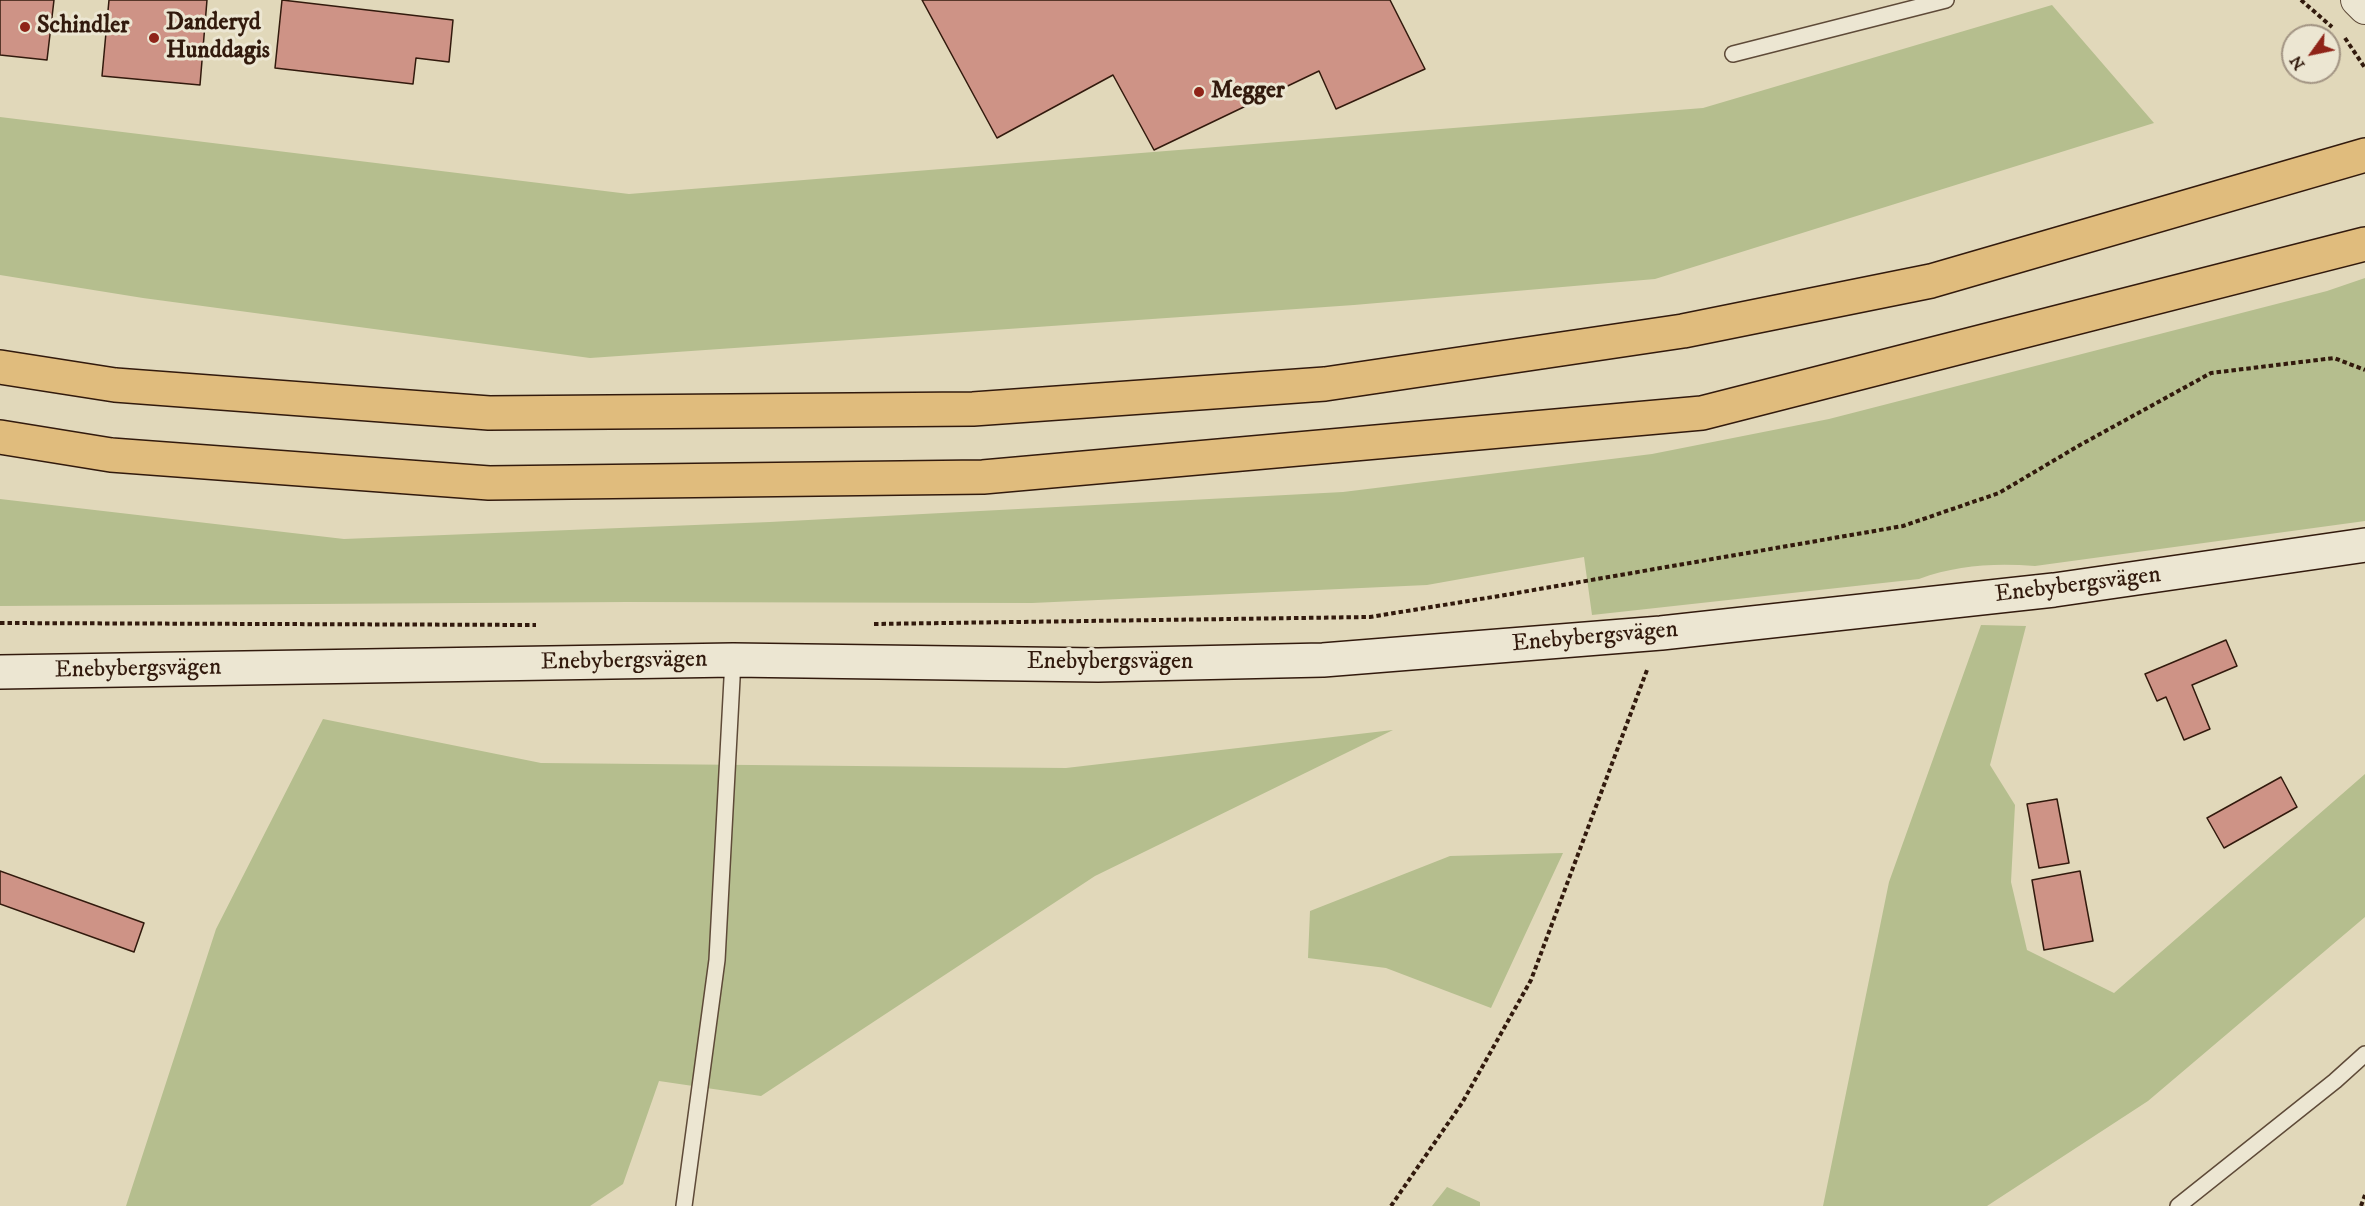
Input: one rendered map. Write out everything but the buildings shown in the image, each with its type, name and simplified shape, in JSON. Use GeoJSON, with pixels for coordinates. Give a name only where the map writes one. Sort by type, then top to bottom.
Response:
{"type":"FeatureCollection","features":[{"type":"Feature","properties":{"kind":"highway"},"geometry":{"type":"LineString","coordinates":[[0,367],[115,385],[489,413],[973,409],[1325,384],[1683,332],[1930,281],[2365,155]]}},
{"type":"Feature","properties":{"kind":"highway"},"geometry":{"type":"LineString","coordinates":[[0,436],[111,455],[489,483],[983,477],[1702,413],[2365,244]]}},
{"type":"Feature","properties":{"kind":"main road","name":"Enebybergsvägen"},"geometry":{"type":"LineString","coordinates":[[0,672],[733,660],[1098,665],[1323,660],[1661,633],[2054,590],[2365,545]]}},
{"type":"Feature","properties":{"kind":"main road","name":"Enebybergsvägen"},"geometry":{"type":"LineString","coordinates":[[2216,568],[2365,559]]}},
{"type":"Feature","properties":{"kind":"street"},"geometry":{"type":"LineString","coordinates":[[2357,0],[2365,8]]}},
{"type":"Feature","properties":{"kind":"lane"},"geometry":{"type":"LineString","coordinates":[[1733,54],[1946,0]]}},
{"type":"Feature","properties":{"kind":"lane"},"geometry":{"type":"LineString","coordinates":[[684,1206],[717,960],[733,660]]}},
{"type":"Feature","properties":{"kind":"lane"},"geometry":{"type":"LineString","coordinates":[[2178,1206],[2326,1089],[2365,1054]]}},
{"type":"Feature","properties":{"kind":"path"},"geometry":{"type":"LineString","coordinates":[[2301,0],[2329,24]]}},
{"type":"Feature","properties":{"kind":"path"},"geometry":{"type":"LineString","coordinates":[[2344,37],[2365,68]]}},
{"type":"Feature","properties":{"kind":"path"},"geometry":{"type":"LineString","coordinates":[[862,624],[1370,617],[1494,597],[1903,526],[1999,493],[2080,445],[2211,373],[2334,358],[2365,370]]}},
{"type":"Feature","properties":{"kind":"path"},"geometry":{"type":"LineString","coordinates":[[0,623],[544,625]]}},
{"type":"Feature","properties":{"kind":"path"},"geometry":{"type":"LineString","coordinates":[[1391,1206],[1462,1103],[1531,980],[1661,633]]}},
{"type":"Feature","properties":{"kind":"path"},"geometry":{"type":"LineString","coordinates":[[2361,1206],[2365,1195]]}},
{"type":"Feature","properties":{"kind":"green space"},"geometry":{"type":"Polygon","coordinates":[[[2052,5],[2154,123],[1655,279],[1354,305],[590,358],[143,298],[0,275],[0,117],[629,194],[1703,108],[2052,5]]]}},
{"type":"Feature","properties":{"kind":"green space"},"geometry":{"type":"Polygon","coordinates":[[[2365,278],[2365,521],[2035,566],[1976,566],[1919,579],[1592,615],[1584,557],[1427,585],[1032,603],[628,602],[0,606],[0,499],[344,539],[770,522],[1343,492],[1652,454],[1829,419],[2327,291],[2365,278]]]}},
{"type":"Feature","properties":{"kind":"green space"},"geometry":{"type":"Polygon","coordinates":[[[1981,625],[2026,626],[1990,765],[2015,805],[2011,882],[2027,950],[2114,993],[2365,774],[2365,917],[2148,1101],[1987,1206],[1823,1206],[1889,882],[1981,625]]]}},
{"type":"Feature","properties":{"kind":"green space"},"geometry":{"type":"Polygon","coordinates":[[[323,719],[541,763],[1066,768],[1393,730],[1095,876],[761,1096],[659,1081],[623,1184],[590,1206],[126,1206],[216,929],[323,719]]]}},
{"type":"Feature","properties":{"kind":"green space"},"geometry":{"type":"Polygon","coordinates":[[[1563,853],[1491,1008],[1386,968],[1308,958],[1310,911],[1450,856],[1563,853]]]}},
{"type":"Feature","properties":{"kind":"green space"},"geometry":{"type":"Polygon","coordinates":[[[1447,1187],[1480,1202],[1480,1206],[1432,1206],[1447,1187]]]}},
{"type":"Feature","properties":{"kind":"place","name":"Schindler"},"geometry":{"type":"Point","coordinates":[25,27]}},
{"type":"Feature","properties":{"kind":"place","name":"Danderyd Hunddagis"},"geometry":{"type":"Point","coordinates":[154,38]}},
{"type":"Feature","properties":{"kind":"place","name":"Megger"},"geometry":{"type":"Point","coordinates":[1199,92]}}]}
